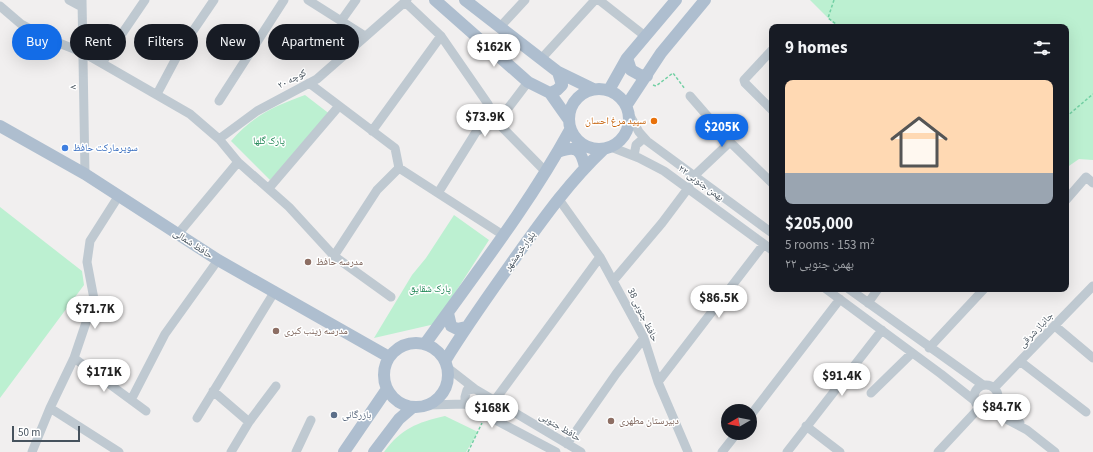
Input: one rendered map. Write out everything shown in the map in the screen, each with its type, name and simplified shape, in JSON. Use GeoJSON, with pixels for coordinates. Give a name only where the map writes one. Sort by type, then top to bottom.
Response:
{"type":"FeatureCollection","features":[{"type":"Feature","properties":{"kind":"main road"},"geometry":{"type":"LineString","coordinates":[[435,0],[528,82],[550,93],[569,125],[575,139],[581,144],[588,148],[607,148],[617,144],[625,134],[629,123],[627,109],[622,100],[609,90],[593,89],[558,72],[465,0]]}},
{"type":"Feature","properties":{"kind":"main road"},"geometry":{"type":"LineString","coordinates":[[609,90],[627,58],[676,0]]}},
{"type":"Feature","properties":{"kind":"main road"},"geometry":{"type":"LineString","coordinates":[[627,109],[661,53],[705,0]]}},
{"type":"Feature","properties":{"kind":"main road"},"geometry":{"type":"LineString","coordinates":[[627,58],[631,70],[645,78]]}},
{"type":"Feature","properties":{"kind":"main road"},"geometry":{"type":"LineString","coordinates":[[550,93],[557,90],[562,85],[558,72]]}},
{"type":"Feature","properties":{"kind":"main road"},"geometry":{"type":"LineString","coordinates":[[425,344],[503,235],[558,152],[569,125],[570,109],[574,102],[579,96],[593,89]]}},
{"type":"Feature","properties":{"kind":"main road","name":"حافظ شمالی"},"geometry":{"type":"LineString","coordinates":[[0,126],[85,174],[118,197],[218,260],[389,357]]}},
{"type":"Feature","properties":{"kind":"main road"},"geometry":{"type":"LineString","coordinates":[[558,152],[569,147],[577,150],[583,158],[585,167]]}},
{"type":"Feature","properties":{"kind":"main road","name":"بلوارخرمشهر"},"geometry":{"type":"LineString","coordinates":[[446,364],[466,327],[558,198],[585,167],[607,148]]}},
{"type":"Feature","properties":{"kind":"main road"},"geometry":{"type":"LineString","coordinates":[[448,313],[451,326],[457,329],[466,327]]}},
{"type":"Feature","properties":{"kind":"main road"},"geometry":{"type":"LineString","coordinates":[[374,452],[399,419],[413,408],[435,402],[445,390],[448,383],[446,364],[437,350],[425,344],[412,343],[405,345],[389,357],[384,372],[387,389],[398,402],[413,408]]}},
{"type":"Feature","properties":{"kind":"main road"},"geometry":{"type":"LineString","coordinates":[[344,452],[387,389]]}},
{"type":"Feature","properties":{"kind":"main road"},"geometry":{"type":"LineString","coordinates":[[376,405],[385,403],[390,406],[399,419]]}},
{"type":"Feature","properties":{"kind":"street"},"geometry":{"type":"LineString","coordinates":[[69,0],[82,3]]}},
{"type":"Feature","properties":{"kind":"street"},"geometry":{"type":"LineString","coordinates":[[102,63],[145,0]]}},
{"type":"Feature","properties":{"kind":"street"},"geometry":{"type":"LineString","coordinates":[[157,94],[182,47],[214,0]]}},
{"type":"Feature","properties":{"kind":"street"},"geometry":{"type":"LineString","coordinates":[[219,101],[284,0]]}},
{"type":"Feature","properties":{"kind":"street"},"geometry":{"type":"LineString","coordinates":[[308,0],[365,36]]}},
{"type":"Feature","properties":{"kind":"street"},"geometry":{"type":"LineString","coordinates":[[341,21],[356,0]]}},
{"type":"Feature","properties":{"kind":"street"},"geometry":{"type":"LineString","coordinates":[[500,27],[526,0]]}},
{"type":"Feature","properties":{"kind":"street"},"geometry":{"type":"LineString","coordinates":[[541,59],[595,0]]}},
{"type":"Feature","properties":{"kind":"street"},"geometry":{"type":"LineString","coordinates":[[599,0],[645,36]]}},
{"type":"Feature","properties":{"kind":"street"},"geometry":{"type":"LineString","coordinates":[[406,1],[441,36],[488,104],[495,120],[545,171]]}},
{"type":"Feature","properties":{"kind":"street","name":"کوچه ۲۰"},"geometry":{"type":"LineString","coordinates":[[218,139],[257,111],[317,79],[406,1]]}},
{"type":"Feature","properties":{"kind":"street","name":"۸"},"geometry":{"type":"LineString","coordinates":[[82,3],[83,24]]}},
{"type":"Feature","properties":{"kind":"street"},"geometry":{"type":"LineString","coordinates":[[0,6],[21,24],[48,39],[70,48]]}},
{"type":"Feature","properties":{"kind":"street"},"geometry":{"type":"LineString","coordinates":[[372,131],[441,36]]}},
{"type":"Feature","properties":{"kind":"street"},"geometry":{"type":"LineString","coordinates":[[769,53],[744,80],[745,83],[769,107]]}},
{"type":"Feature","properties":{"kind":"street","name":"۸"},"geometry":{"type":"LineString","coordinates":[[84,60],[85,174]]}},
{"type":"Feature","properties":{"kind":"street"},"geometry":{"type":"LineString","coordinates":[[97,60],[190,114],[218,139],[238,162],[269,188],[334,256],[391,297]]}},
{"type":"Feature","properties":{"kind":"street"},"geometry":{"type":"LineString","coordinates":[[438,193],[476,132],[495,120],[509,107],[528,82]]}},
{"type":"Feature","properties":{"kind":"street"},"geometry":{"type":"LineString","coordinates":[[309,83],[395,148],[399,168],[503,235]]}},
{"type":"Feature","properties":{"kind":"street"},"geometry":{"type":"LineString","coordinates":[[690,96],[730,142],[769,180]]}},
{"type":"Feature","properties":{"kind":"street"},"geometry":{"type":"LineString","coordinates":[[269,188],[339,106]]}},
{"type":"Feature","properties":{"kind":"street","name":"۲۲ بهمن جنوبی"},"geometry":{"type":"LineString","coordinates":[[627,109],[644,138],[769,230]]}},
{"type":"Feature","properties":{"kind":"street"},"geometry":{"type":"LineString","coordinates":[[634,156],[636,144],[644,138]]}},
{"type":"Feature","properties":{"kind":"street"},"geometry":{"type":"LineString","coordinates":[[694,176],[730,142]]}},
{"type":"Feature","properties":{"kind":"street","name":"۲۲ بهمن جنوبی"},"geometry":{"type":"LineString","coordinates":[[607,148],[634,156],[664,170],[689,187],[769,248]]}},
{"type":"Feature","properties":{"kind":"street"},"geometry":{"type":"LineString","coordinates":[[178,234],[238,162]]}},
{"type":"Feature","properties":{"kind":"street"},"geometry":{"type":"LineString","coordinates":[[334,256],[377,190],[399,168]]}},
{"type":"Feature","properties":{"kind":"street"},"geometry":{"type":"LineString","coordinates":[[1069,197],[1086,178],[1093,183]]}},
{"type":"Feature","properties":{"kind":"street"},"geometry":{"type":"LineString","coordinates":[[613,281],[662,223],[689,187]]}},
{"type":"Feature","properties":{"kind":"street"},"geometry":{"type":"LineString","coordinates":[[32,452],[50,408],[74,358],[94,299],[87,262],[90,241],[118,197]]}},
{"type":"Feature","properties":{"kind":"street","name":"حافظ جنوبی 38"},"geometry":{"type":"LineString","coordinates":[[558,198],[600,257],[644,338],[658,382],[688,452]]}},
{"type":"Feature","properties":{"kind":"street"},"geometry":{"type":"LineString","coordinates":[[658,382],[764,244]]}},
{"type":"Feature","properties":{"kind":"street"},"geometry":{"type":"LineString","coordinates":[[495,400],[600,257]]}},
{"type":"Feature","properties":{"kind":"street"},"geometry":{"type":"LineString","coordinates":[[131,400],[165,334],[218,260]]}},
{"type":"Feature","properties":{"kind":"street","name":"جانباز شرقی"},"geometry":{"type":"LineString","coordinates":[[994,388],[1021,362],[1093,286]]}},
{"type":"Feature","properties":{"kind":"street"},"geometry":{"type":"LineString","coordinates":[[197,418],[275,291]]}},
{"type":"Feature","properties":{"kind":"street"},"geometry":{"type":"LineString","coordinates":[[830,292],[980,406],[1026,430]]}},
{"type":"Feature","properties":{"kind":"street"},"geometry":{"type":"LineString","coordinates":[[853,292],[929,348],[983,385],[994,388],[998,398],[1026,430],[1051,451]]}},
{"type":"Feature","properties":{"kind":"street"},"geometry":{"type":"LineString","coordinates":[[868,303],[876,292]]}},
{"type":"Feature","properties":{"kind":"street"},"geometry":{"type":"LineString","coordinates":[[929,348],[981,292]]}},
{"type":"Feature","properties":{"kind":"street"},"geometry":{"type":"LineString","coordinates":[[757,407],[840,299]]}},
{"type":"Feature","properties":{"kind":"street"},"geometry":{"type":"LineString","coordinates":[[1055,326],[1093,358]]}},
{"type":"Feature","properties":{"kind":"street"},"geometry":{"type":"LineString","coordinates":[[787,452],[882,330]]}},
{"type":"Feature","properties":{"kind":"street"},"geometry":{"type":"LineString","coordinates":[[567,444],[616,374],[644,338]]}},
{"type":"Feature","properties":{"kind":"street"},"geometry":{"type":"LineString","coordinates":[[871,393],[912,353]]}},
{"type":"Feature","properties":{"kind":"street"},"geometry":{"type":"LineString","coordinates":[[74,358],[146,411]]}},
{"type":"Feature","properties":{"kind":"street"},"geometry":{"type":"LineString","coordinates":[[1021,362],[1086,412]]}},
{"type":"Feature","properties":{"kind":"street","name":"حافظ جنوبی"},"geometry":{"type":"LineString","coordinates":[[446,364],[476,389],[581,452]]}},
{"type":"Feature","properties":{"kind":"street"},"geometry":{"type":"LineString","coordinates":[[980,406],[975,393],[983,385]]}},
{"type":"Feature","properties":{"kind":"street"},"geometry":{"type":"LineString","coordinates":[[231,452],[249,422],[276,386]]}},
{"type":"Feature","properties":{"kind":"street"},"geometry":{"type":"LineString","coordinates":[[465,404],[467,390],[476,389]]}},
{"type":"Feature","properties":{"kind":"street"},"geometry":{"type":"LineString","coordinates":[[213,391],[249,422]]}},
{"type":"Feature","properties":{"kind":"street"},"geometry":{"type":"LineString","coordinates":[[980,406],[994,407],[998,398]]}},
{"type":"Feature","properties":{"kind":"street"},"geometry":{"type":"LineString","coordinates":[[428,405],[465,404],[487,414],[556,452]]}},
{"type":"Feature","properties":{"kind":"street"},"geometry":{"type":"LineString","coordinates":[[938,452],[980,406]]}},
{"type":"Feature","properties":{"kind":"street"},"geometry":{"type":"LineString","coordinates":[[50,408],[119,452]]}},
{"type":"Feature","properties":{"kind":"street"},"geometry":{"type":"LineString","coordinates":[[296,452],[312,420]]}},
{"type":"Feature","properties":{"kind":"street"},"geometry":{"type":"LineString","coordinates":[[806,426],[840,452]]}},
{"type":"Feature","properties":{"kind":"street"},"geometry":{"type":"LineString","coordinates":[[722,452],[731,440]]}},
{"type":"Feature","properties":{"kind":"path"},"geometry":{"type":"LineString","coordinates":[[834,0],[828,18],[836,24]]}},
{"type":"Feature","properties":{"kind":"path"},"geometry":{"type":"LineString","coordinates":[[645,78],[656,86],[673,73],[690,96]]}},
{"type":"Feature","properties":{"kind":"path"},"geometry":{"type":"LineString","coordinates":[[1069,114],[1093,94]]}},
{"type":"Feature","properties":{"kind":"path"},"geometry":{"type":"LineString","coordinates":[[468,452],[487,414]]}},
{"type":"Feature","properties":{"kind":"green space"},"geometry":{"type":"Polygon","coordinates":[[[810,0],[1093,0],[1093,160],[1079,159],[1069,166],[1069,24],[834,24],[810,0]]]}},
{"type":"Feature","properties":{"kind":"green space","name":"پارک گلها"},"geometry":{"type":"Polygon","coordinates":[[[305,95],[331,115],[270,180],[231,141],[239,132],[256,118],[283,103],[305,95]]]}},
{"type":"Feature","properties":{"kind":"green space"},"geometry":{"type":"Polygon","coordinates":[[[0,207],[82,271],[84,285],[0,398],[0,207]]]}},
{"type":"Feature","properties":{"kind":"green space","name":"پارک شقایق"},"geometry":{"type":"Polygon","coordinates":[[[454,215],[489,240],[435,324],[374,338],[412,275],[426,258],[454,215]]]}},
{"type":"Feature","properties":{"kind":"green space"},"geometry":{"type":"Polygon","coordinates":[[[445,416],[478,432],[466,452],[384,452],[397,437],[410,428],[426,421],[445,416]]]}},
{"type":"Feature","properties":{"kind":"place","name":"سپید مرغ احسان"},"geometry":{"type":"Point","coordinates":[654,121]}},
{"type":"Feature","properties":{"kind":"place","name":"سوپرمارکت حافظ"},"geometry":{"type":"Point","coordinates":[65,148]}},
{"type":"Feature","properties":{"kind":"place","name":"مدرسه حافظ"},"geometry":{"type":"Point","coordinates":[308,262]}},
{"type":"Feature","properties":{"kind":"place","name":"مدرسه زینب کبری"},"geometry":{"type":"Point","coordinates":[276,331]}},
{"type":"Feature","properties":{"kind":"place","name":"بازرگانی"},"geometry":{"type":"Point","coordinates":[334,415]}},
{"type":"Feature","properties":{"kind":"place","name":"دبیرستان مطهری"},"geometry":{"type":"Point","coordinates":[611,421]}}]}
